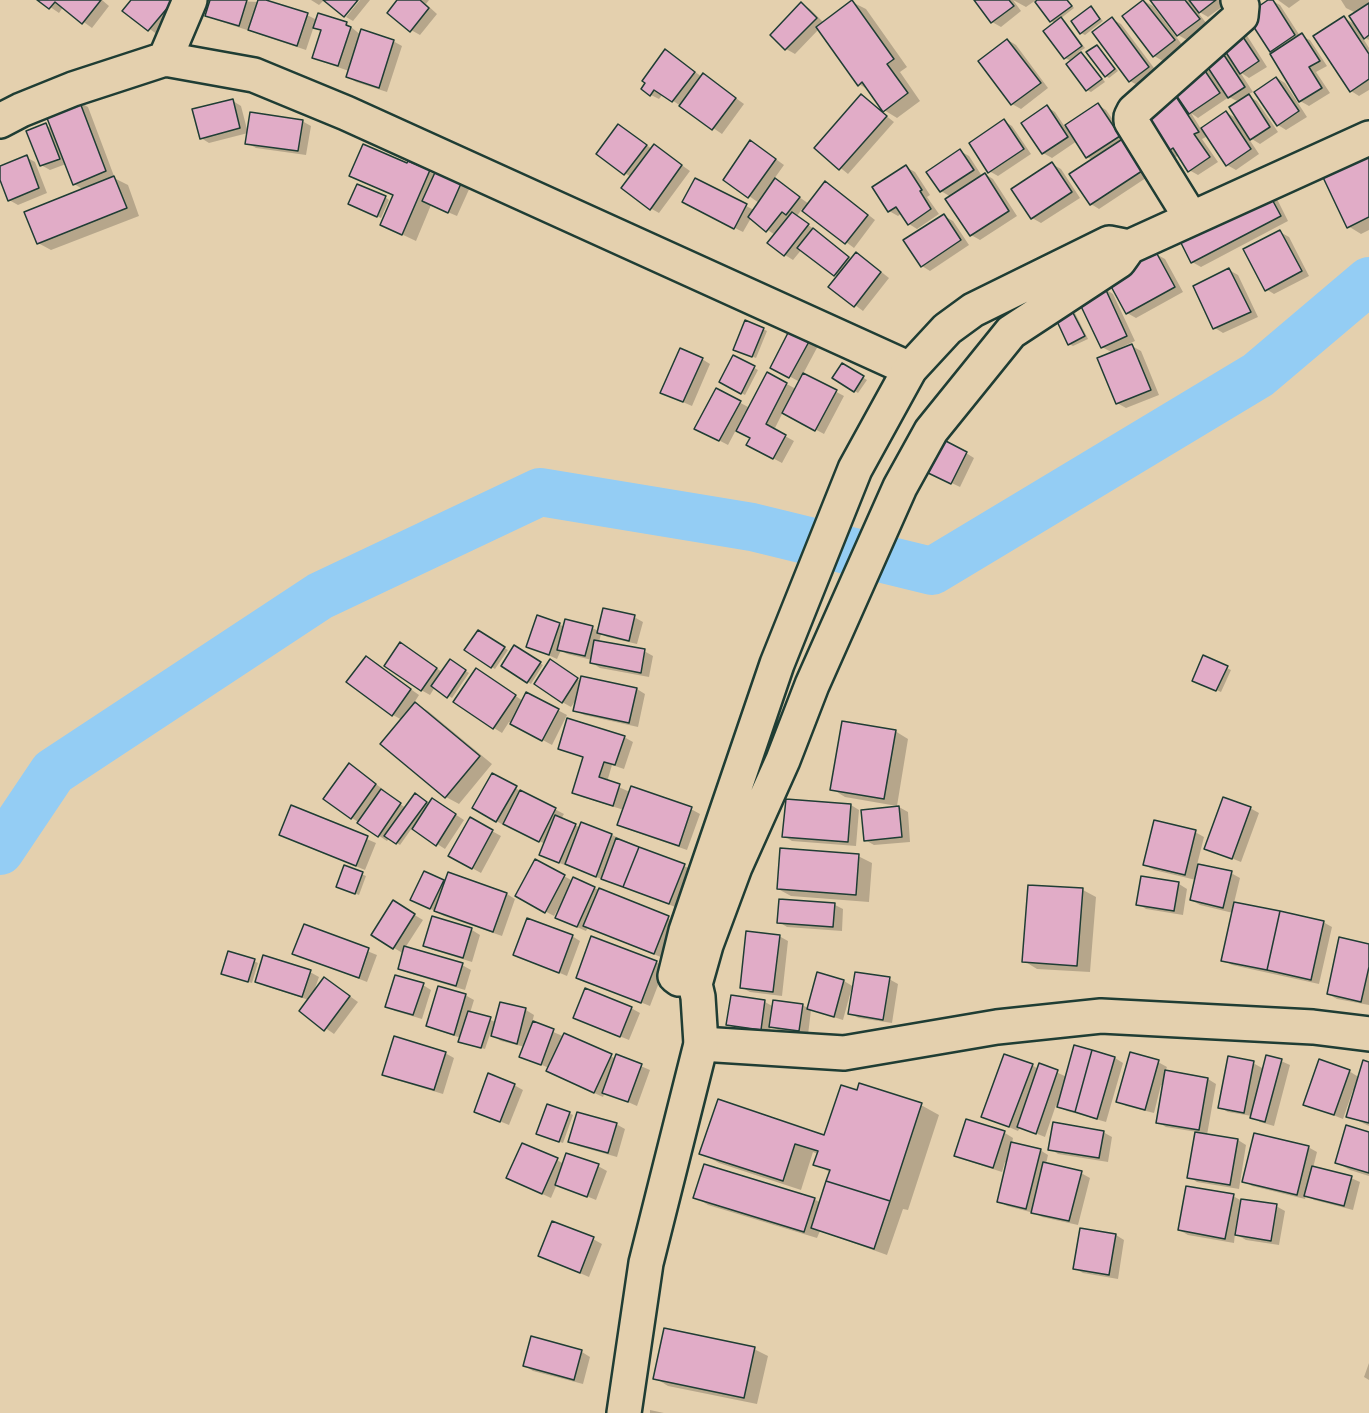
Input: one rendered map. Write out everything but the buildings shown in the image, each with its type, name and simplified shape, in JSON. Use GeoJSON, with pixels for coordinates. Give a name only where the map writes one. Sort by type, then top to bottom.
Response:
{"type":"FeatureCollection","features":[{"type":"Feature","properties":{"kind":"main road"},"geometry":{"type":"LineString","coordinates":[[165,59],[190,0]]}},
{"type":"Feature","properties":{"kind":"main road"},"geometry":{"type":"LineString","coordinates":[[1191,218],[1131,117],[1134,111],[1241,16],[1242,6],[1238,0]]}},
{"type":"Feature","properties":{"kind":"main road"},"geometry":{"type":"LineString","coordinates":[[0,121],[73,89],[165,59],[254,75],[346,113],[910,369]]}},
{"type":"Feature","properties":{"kind":"main road"},"geometry":{"type":"LineString","coordinates":[[624,1413],[646,1263],[701,1044],[695,984],[706,945],[735,867],[783,760],[812,685],[900,486],[931,431],[1011,332],[1119,261],[1129,247],[1369,138]]}},
{"type":"Feature","properties":{"kind":"main road"},"geometry":{"type":"LineString","coordinates":[[698,997],[675,976],[690,920],[777,664],[855,469],[910,369],[947,328],[973,310],[1109,243],[1129,247]]}},
{"type":"Feature","properties":{"kind":"main road"},"geometry":{"type":"LineString","coordinates":[[701,1044],[844,1053],[997,1027],[1101,1016],[1313,1027],[1369,1034]]}},
{"type":"Feature","properties":{"kind":"waterway"},"geometry":{"type":"LineString","coordinates":[[0,851],[53,772],[320,596],[540,492],[752,527],[932,571],[1258,375],[1369,281]]}}]}
